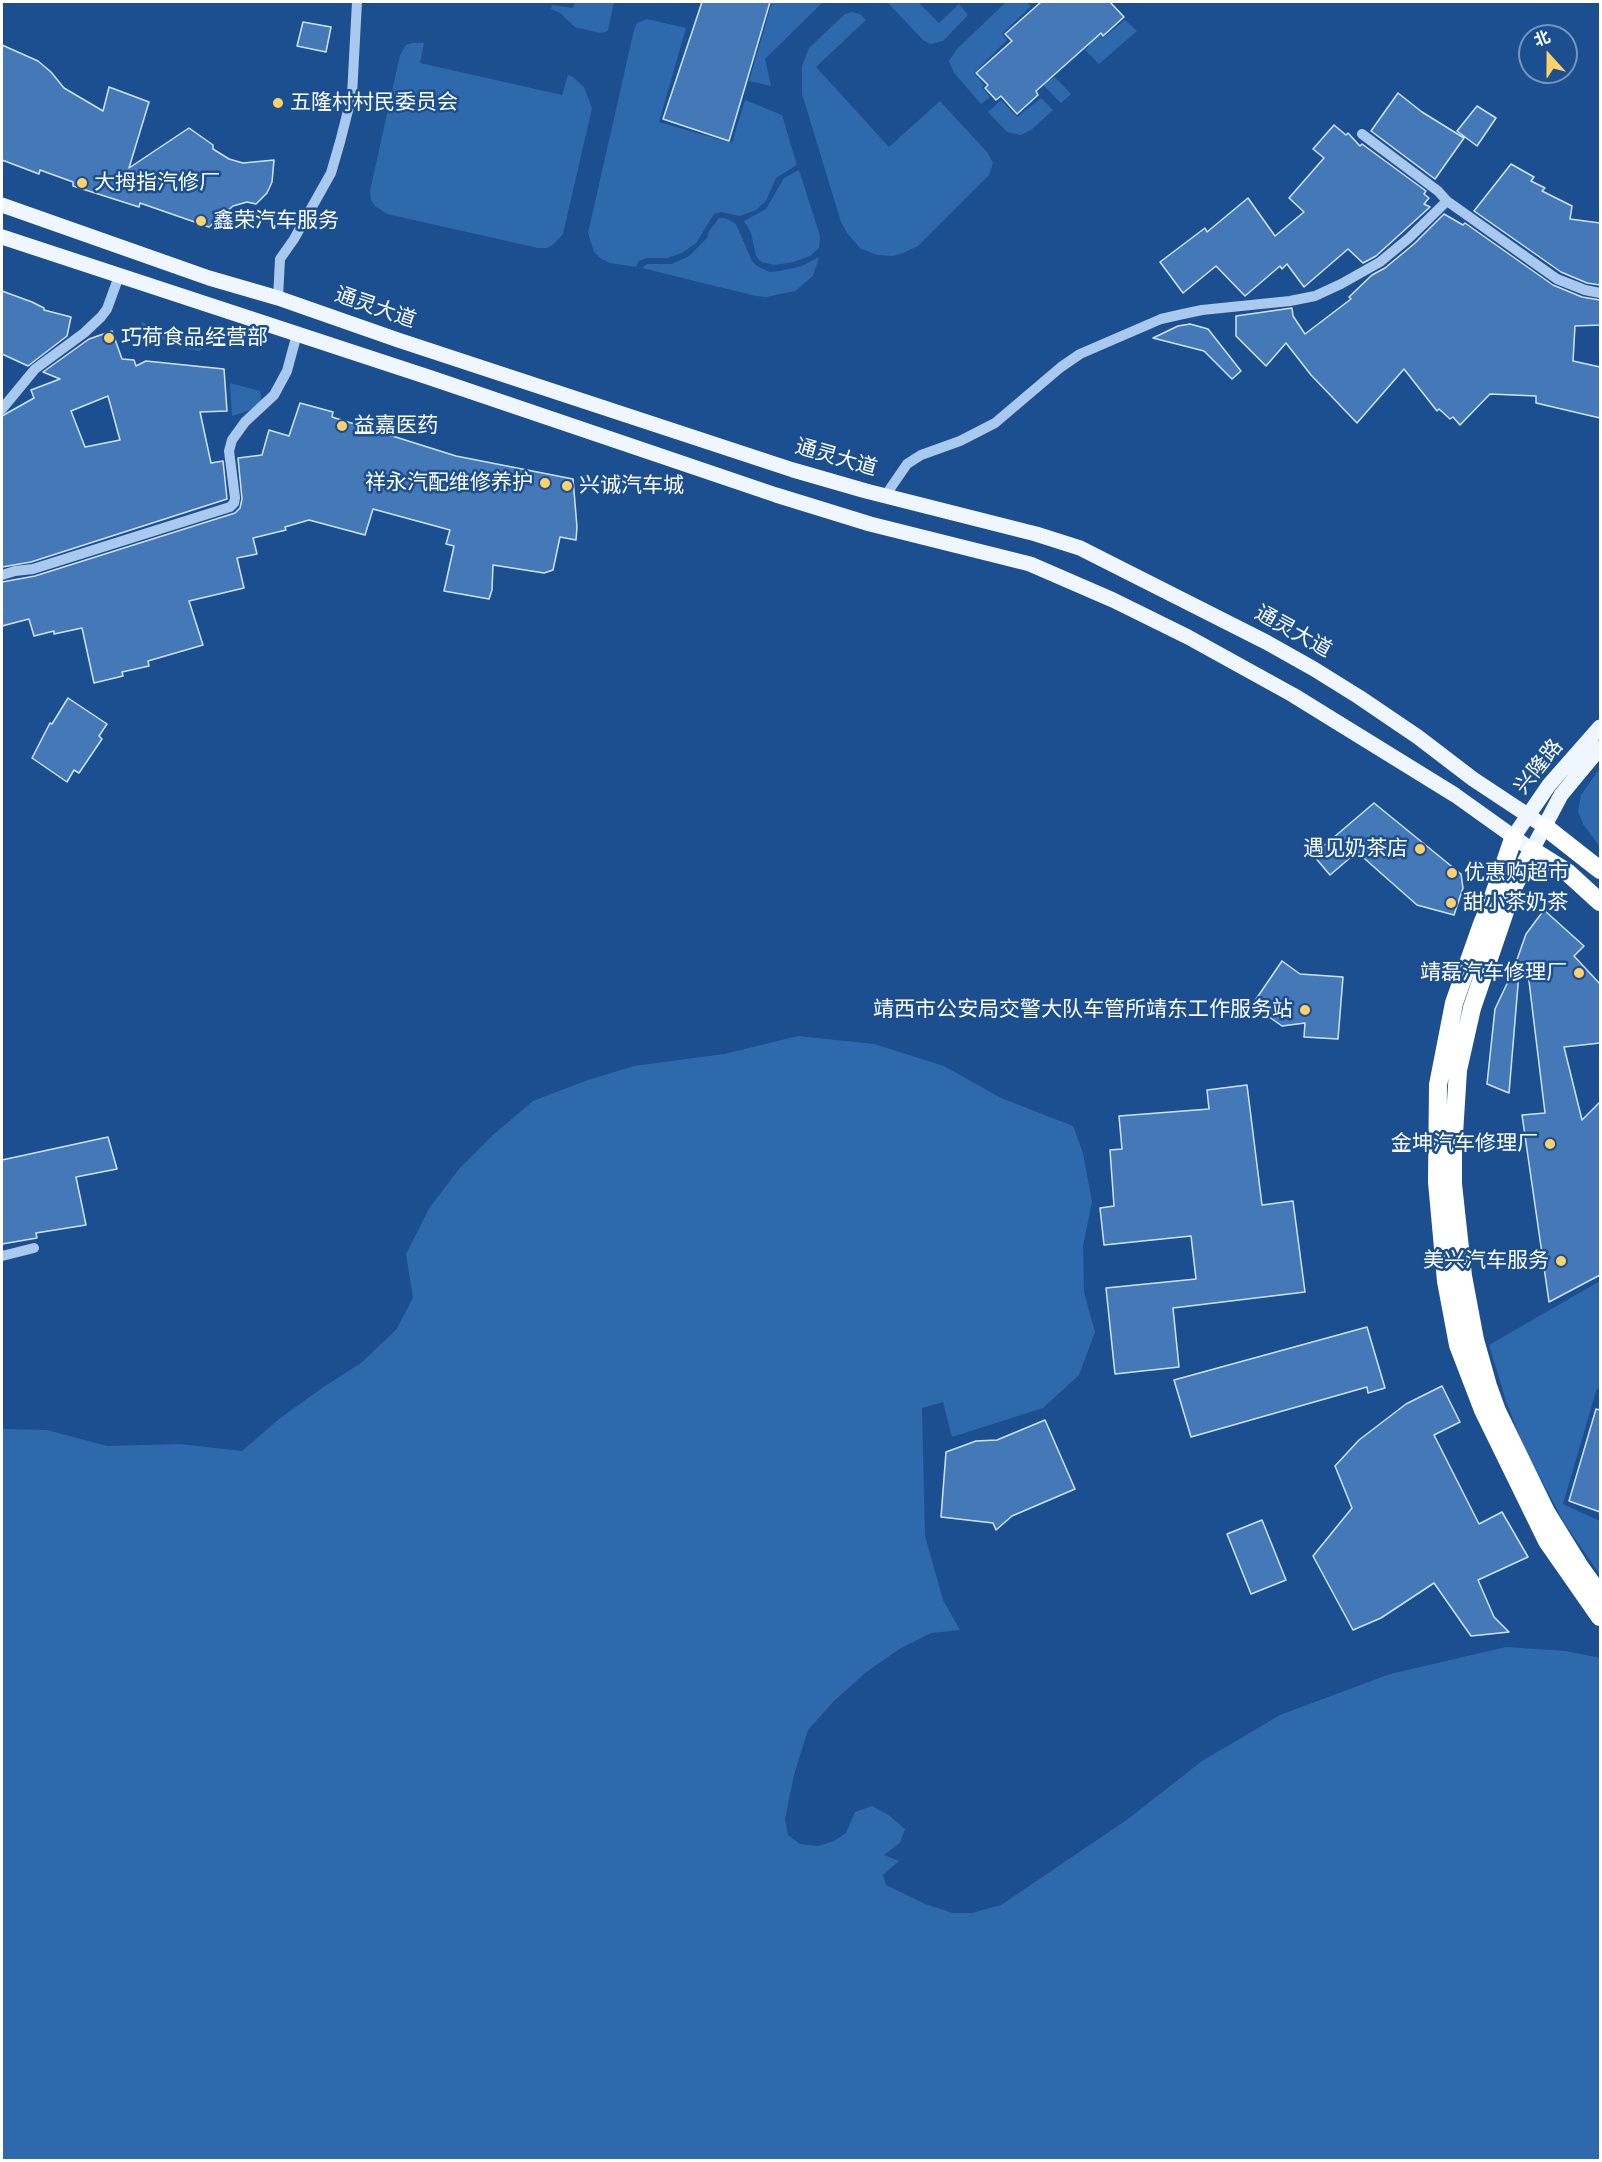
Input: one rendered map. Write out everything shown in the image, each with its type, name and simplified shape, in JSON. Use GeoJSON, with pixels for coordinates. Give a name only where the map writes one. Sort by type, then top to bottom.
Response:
{"type":"FeatureCollection","features":[{"type":"Feature","properties":{"kind":"highway","name":"通灵大道"},"geometry":{"type":"LineString","coordinates":[[1544,826],[1600,870]]}},
{"type":"Feature","properties":{"kind":"highway"},"geometry":{"type":"LineString","coordinates":[[1514,836],[1454,1003],[1438,1085],[1437,1182],[1446,1281],[1458,1345],[1483,1410],[1547,1541],[1600,1617]]}},
{"type":"Feature","properties":{"kind":"highway"},"geometry":{"type":"LineString","coordinates":[[1600,902],[1567,872],[1532,850],[1513,888],[1497,929],[1472,1008],[1458,1070],[1453,1150],[1455,1210],[1469,1312],[1488,1386],[1522,1465],[1546,1512],[1580,1568],[1600,1594]]}},
{"type":"Feature","properties":{"kind":"main road","name":"通灵大道"},"geometry":{"type":"LineString","coordinates":[[2,205],[209,278],[278,298],[782,466],[885,496],[1036,534],[1080,548],[1266,642],[1314,669],[1408,730],[1473,779],[1544,826]]}},
{"type":"Feature","properties":{"kind":"main road"},"geometry":{"type":"LineString","coordinates":[[2,237],[776,495],[881,527],[1030,564],[1113,600],[1188,637],[1293,694],[1455,795],[1532,850]]}},
{"type":"Feature","properties":{"kind":"main road","name":"兴隆路"},"geometry":{"type":"LineString","coordinates":[[1514,836],[1555,778],[1600,728]]}},
{"type":"Feature","properties":{"kind":"main road","name":"兴隆路"},"geometry":{"type":"LineString","coordinates":[[1532,850],[1560,795],[1600,748]]}},
{"type":"Feature","properties":{"kind":"street"},"geometry":{"type":"LineString","coordinates":[[278,298],[280,259],[294,239],[331,173],[340,142],[352,95],[357,2]]}},
{"type":"Feature","properties":{"kind":"street"},"geometry":{"type":"LineString","coordinates":[[1362,134],[1438,191],[1447,201],[1557,279],[1600,293]]}},
{"type":"Feature","properties":{"kind":"street"},"geometry":{"type":"LineString","coordinates":[[885,496],[907,464],[921,455],[960,441],[995,423],[1061,366],[1080,354],[1161,319],[1202,310],[1290,301],[1315,296],[1380,262],[1447,201]]}},
{"type":"Feature","properties":{"kind":"street"},"geometry":{"type":"LineString","coordinates":[[2,409],[35,369],[84,333],[101,317],[107,309],[119,276]]}},
{"type":"Feature","properties":{"kind":"street"},"geometry":{"type":"LineString","coordinates":[[2,575],[44,566],[230,507],[235,498],[229,451],[232,440],[245,422],[274,395],[288,371],[297,334]]}},
{"type":"Feature","properties":{"kind":"street"},"geometry":{"type":"LineString","coordinates":[[2,1256],[34,1248]]}},
{"type":"Feature","properties":{"kind":"shaded area"},"geometry":{"type":"Polygon","coordinates":[[[575,2],[614,2],[608,30],[600,33],[575,27],[560,13],[551,9],[552,5],[573,8],[575,2]]]}},
{"type":"Feature","properties":{"kind":"shaded area"},"geometry":{"type":"Polygon","coordinates":[[[772,2],[823,2],[765,59],[771,86],[749,81],[772,2]]]}},
{"type":"Feature","properties":{"kind":"shaded area"},"geometry":{"type":"Polygon","coordinates":[[[887,2],[918,2],[939,23],[959,4],[968,15],[943,41],[931,44],[924,41],[887,2]]]}},
{"type":"Feature","properties":{"kind":"shaded area"},"geometry":{"type":"Polygon","coordinates":[[[1006,2],[1026,2],[1031,6],[1002,34],[1007,40],[974,73],[990,97],[981,104],[954,73],[949,61],[957,49],[1006,2]]]}},
{"type":"Feature","properties":{"kind":"shaded area"},"geometry":{"type":"Polygon","coordinates":[[[852,12],[860,14],[866,20],[816,67],[889,147],[940,101],[987,152],[993,163],[989,175],[918,246],[893,256],[877,255],[860,248],[847,233],[841,222],[802,94],[802,66],[809,48],[845,14],[852,12]]]}},
{"type":"Feature","properties":{"kind":"shaded area"},"geometry":{"type":"Polygon","coordinates":[[[647,19],[686,28],[659,122],[732,143],[745,100],[782,115],[797,165],[776,178],[766,201],[756,210],[740,216],[721,212],[714,214],[696,243],[682,253],[667,258],[647,258],[639,261],[636,267],[610,263],[600,258],[594,252],[588,233],[634,30],[637,23],[647,19]]]}},
{"type":"Feature","properties":{"kind":"shaded area"},"geometry":{"type":"Polygon","coordinates":[[[1125,20],[1137,31],[1099,64],[1085,50],[1089,46],[1084,40],[1095,31],[1103,38],[1125,20]]]}},
{"type":"Feature","properties":{"kind":"shaded area"},"geometry":{"type":"Polygon","coordinates":[[[424,43],[420,63],[562,95],[568,75],[584,87],[592,108],[563,234],[553,245],[538,248],[387,214],[375,206],[371,200],[370,191],[400,55],[406,45],[424,43]]]}},
{"type":"Feature","properties":{"kind":"shaded area"},"geometry":{"type":"Polygon","coordinates":[[[1046,76],[1050,80],[1055,77],[1071,94],[1061,103],[1040,82],[1046,76]]]}},
{"type":"Feature","properties":{"kind":"shaded area"},"geometry":{"type":"Polygon","coordinates":[[[1041,98],[1053,110],[1031,130],[1021,135],[1007,132],[988,112],[1001,100],[1017,117],[1041,98]]]}},
{"type":"Feature","properties":{"kind":"shaded area"},"geometry":{"type":"Polygon","coordinates":[[[799,170],[820,236],[819,248],[810,256],[794,262],[775,265],[761,262],[756,256],[751,233],[744,221],[766,209],[784,178],[799,170]]]}},
{"type":"Feature","properties":{"kind":"shaded area"},"geometry":{"type":"Polygon","coordinates":[[[719,218],[725,218],[736,224],[752,261],[757,266],[770,272],[780,271],[802,266],[819,257],[813,276],[795,291],[766,297],[642,268],[647,264],[672,264],[689,256],[707,238],[709,231],[719,218]]]}},
{"type":"Feature","properties":{"kind":"shaded area"},"geometry":{"type":"Polygon","coordinates":[[[141,322],[206,344],[199,351],[179,347],[153,335],[144,329],[141,322]]]}},
{"type":"Feature","properties":{"kind":"shaded area"},"geometry":{"type":"Polygon","coordinates":[[[230,383],[260,391],[262,402],[254,409],[232,416],[230,383]]]}},
{"type":"Feature","properties":{"kind":"shaded area"},"geometry":{"type":"Polygon","coordinates":[[[1600,768],[1600,847],[1583,824],[1578,811],[1581,795],[1600,768]]]}},
{"type":"Feature","properties":{"kind":"shaded area"},"geometry":{"type":"Polygon","coordinates":[[[798,1036],[874,1044],[944,1066],[1001,1098],[1073,1126],[1083,1153],[1092,1202],[1083,1246],[1084,1292],[1095,1332],[1079,1375],[1043,1408],[952,1437],[943,1402],[922,1408],[925,1536],[943,1600],[960,1630],[931,1633],[901,1648],[865,1673],[834,1701],[808,1730],[794,1775],[785,1819],[788,1835],[800,1844],[818,1846],[834,1841],[846,1833],[855,1812],[872,1806],[890,1816],[905,1829],[900,1843],[884,1855],[899,1861],[883,1875],[886,1885],[925,1904],[953,1913],[972,1913],[1001,1905],[1128,1819],[1202,1761],[1280,1715],[1390,1674],[1506,1647],[1566,1651],[1600,1658],[1600,2160],[2,2160],[2,1429],[47,1430],[107,1446],[180,1444],[242,1451],[279,1419],[361,1363],[396,1330],[413,1298],[406,1254],[430,1207],[460,1168],[493,1135],[533,1101],[585,1081],[634,1066],[724,1054],[798,1036]]]}},
{"type":"Feature","properties":{"kind":"shaded area"},"geometry":{"type":"Polygon","coordinates":[[[1600,1281],[1600,1386],[1596,1391],[1563,1504],[1600,1521],[1600,1575],[1563,1521],[1523,1445],[1506,1401],[1489,1345],[1600,1281]]]}},
{"type":"Feature","properties":{"kind":"building"},"geometry":{"type":"Polygon","coordinates":[[[702,2],[770,2],[729,141],[663,119],[702,2]]]}},
{"type":"Feature","properties":{"kind":"building"},"geometry":{"type":"Polygon","coordinates":[[[1041,2],[1110,2],[1124,17],[1103,36],[1101,33],[1036,91],[1038,95],[1017,114],[1001,96],[996,100],[985,88],[988,85],[976,73],[1012,41],[1005,34],[1041,2]]]}},
{"type":"Feature","properties":{"kind":"building"},"geometry":{"type":"Polygon","coordinates":[[[303,22],[331,27],[326,52],[297,46],[303,22]]]}},
{"type":"Feature","properties":{"kind":"building"},"geometry":{"type":"Polygon","coordinates":[[[2,45],[38,61],[64,88],[103,111],[109,87],[149,102],[129,168],[189,128],[213,145],[213,149],[229,159],[243,163],[274,160],[272,182],[267,193],[256,204],[247,202],[233,206],[209,227],[140,203],[139,207],[73,186],[73,182],[40,170],[39,174],[2,160],[2,45]]]}},
{"type":"Feature","properties":{"kind":"building"},"geometry":{"type":"Polygon","coordinates":[[[1398,93],[1422,112],[1464,138],[1435,179],[1371,131],[1398,93]]]}},
{"type":"Feature","properties":{"kind":"building"},"geometry":{"type":"Polygon","coordinates":[[[1477,106],[1496,118],[1477,146],[1457,131],[1477,106]]]}},
{"type":"Feature","properties":{"kind":"building"},"geometry":{"type":"Polygon","coordinates":[[[1334,125],[1346,135],[1348,133],[1360,146],[1362,144],[1426,191],[1424,194],[1429,198],[1424,204],[1430,207],[1376,256],[1363,263],[1348,249],[1304,287],[1287,264],[1282,269],[1280,266],[1245,296],[1216,266],[1183,293],[1160,262],[1205,228],[1207,232],[1248,198],[1275,236],[1304,212],[1289,198],[1324,158],[1313,149],[1334,125]]]}},
{"type":"Feature","properties":{"kind":"building"},"geometry":{"type":"Polygon","coordinates":[[[1511,164],[1534,177],[1531,181],[1545,188],[1542,191],[1572,206],[1570,219],[1600,223],[1600,285],[1587,283],[1561,272],[1474,211],[1511,164]]]}},
{"type":"Feature","properties":{"kind":"building"},"geometry":{"type":"Polygon","coordinates":[[[1444,214],[1463,225],[1465,223],[1553,285],[1582,297],[1600,300],[1600,325],[1575,326],[1573,361],[1600,367],[1600,418],[1536,403],[1536,396],[1490,394],[1460,425],[1453,417],[1450,419],[1439,409],[1437,411],[1404,369],[1357,423],[1311,375],[1286,343],[1266,366],[1236,336],[1236,316],[1292,308],[1293,316],[1305,334],[1351,299],[1349,297],[1372,275],[1385,268],[1414,244],[1444,214]]]}},
{"type":"Feature","properties":{"kind":"building"},"geometry":{"type":"Polygon","coordinates":[[[2,291],[32,302],[44,310],[71,317],[67,336],[28,366],[2,354],[2,291]]]}},
{"type":"Feature","properties":{"kind":"building"},"geometry":{"type":"Polygon","coordinates":[[[1190,324],[1208,329],[1241,371],[1232,379],[1204,351],[1153,338],[1178,326],[1190,324]]]}},
{"type":"Feature","properties":{"kind":"building"},"geometry":{"type":"Polygon","coordinates":[[[112,331],[122,359],[134,360],[136,366],[146,361],[224,369],[227,411],[200,412],[211,463],[223,461],[227,499],[31,562],[2,567],[2,416],[34,398],[31,390],[60,379],[43,372],[89,339],[112,331]],[[108,396],[71,411],[85,447],[120,440],[108,396]]]}},
{"type":"Feature","properties":{"kind":"building"},"geometry":{"type":"Polygon","coordinates":[[[300,403],[333,412],[332,417],[456,456],[573,479],[576,540],[560,537],[553,570],[544,573],[493,565],[492,590],[489,599],[444,591],[454,546],[446,544],[450,530],[373,509],[365,535],[309,520],[285,527],[286,530],[253,538],[257,554],[237,558],[244,588],[189,601],[203,645],[148,661],[149,666],[122,672],[123,676],[94,683],[82,628],[34,636],[29,619],[2,626],[2,582],[35,576],[235,513],[240,508],[242,499],[238,458],[262,455],[269,430],[289,436],[300,403]]]}},
{"type":"Feature","properties":{"kind":"building"},"geometry":{"type":"Polygon","coordinates":[[[68,698],[107,724],[99,736],[102,739],[79,773],[74,770],[67,782],[32,758],[50,723],[52,724],[68,698]]]}},
{"type":"Feature","properties":{"kind":"building"},"geometry":{"type":"Polygon","coordinates":[[[1374,803],[1461,874],[1463,888],[1454,915],[1417,905],[1357,852],[1330,875],[1313,855],[1374,803]]]}},
{"type":"Feature","properties":{"kind":"building"},"geometry":{"type":"Polygon","coordinates":[[[1544,910],[1584,946],[1574,956],[1600,984],[1600,1043],[1564,1047],[1582,1120],[1600,1102],[1600,1275],[1549,1302],[1522,1115],[1545,1113],[1528,973],[1519,973],[1509,1093],[1487,1084],[1495,1009],[1513,971],[1526,934],[1544,910]]]}},
{"type":"Feature","properties":{"kind":"building"},"geometry":{"type":"Polygon","coordinates":[[[1282,961],[1300,974],[1343,977],[1338,1039],[1304,1037],[1305,1023],[1282,1026],[1252,1005],[1282,961]]]}},
{"type":"Feature","properties":{"kind":"building"},"geometry":{"type":"Polygon","coordinates":[[[1247,1085],[1262,1205],[1293,1201],[1305,1292],[1173,1308],[1179,1367],[1115,1374],[1106,1288],[1196,1279],[1191,1236],[1104,1245],[1100,1208],[1114,1206],[1110,1150],[1122,1149],[1119,1116],[1209,1109],[1207,1090],[1247,1085]]]}},
{"type":"Feature","properties":{"kind":"building"},"geometry":{"type":"Polygon","coordinates":[[[108,1137],[117,1169],[76,1177],[86,1225],[36,1233],[37,1238],[2,1244],[2,1160],[108,1137]]]}},
{"type":"Feature","properties":{"kind":"building"},"geometry":{"type":"Polygon","coordinates":[[[1367,1327],[1385,1388],[1368,1393],[1367,1387],[1191,1437],[1174,1380],[1367,1327]]]}},
{"type":"Feature","properties":{"kind":"building"},"geometry":{"type":"Polygon","coordinates":[[[1442,1386],[1460,1422],[1434,1435],[1479,1524],[1502,1512],[1528,1557],[1478,1580],[1494,1617],[1509,1632],[1471,1636],[1434,1583],[1381,1618],[1353,1630],[1313,1556],[1352,1508],[1335,1466],[1359,1440],[1406,1404],[1442,1386]]]}},
{"type":"Feature","properties":{"kind":"building"},"geometry":{"type":"Polygon","coordinates":[[[1596,1409],[1600,1410],[1600,1512],[1569,1501],[1596,1409]]]}},
{"type":"Feature","properties":{"kind":"building"},"geometry":{"type":"Polygon","coordinates":[[[1045,1420],[1075,1489],[1012,1516],[996,1530],[993,1523],[941,1517],[946,1452],[976,1441],[997,1440],[1045,1420]]]}},
{"type":"Feature","properties":{"kind":"building"},"geometry":{"type":"Polygon","coordinates":[[[1262,1520],[1286,1580],[1251,1594],[1227,1534],[1262,1520]]]}},
{"type":"Feature","properties":{"kind":"place","name":"五隆村村民委员会"},"geometry":{"type":"Point","coordinates":[278,103]}},
{"type":"Feature","properties":{"kind":"place","name":"大拇指汽修厂"},"geometry":{"type":"Point","coordinates":[82,183]}},
{"type":"Feature","properties":{"kind":"place","name":"鑫荣汽车服务"},"geometry":{"type":"Point","coordinates":[201,221]}},
{"type":"Feature","properties":{"kind":"place","name":"巧荷食品经营部"},"geometry":{"type":"Point","coordinates":[109,338]}},
{"type":"Feature","properties":{"kind":"place","name":"益嘉医药"},"geometry":{"type":"Point","coordinates":[342,426]}},
{"type":"Feature","properties":{"kind":"place","name":"祥永汽配维修养护"},"geometry":{"type":"Point","coordinates":[545,483]}},
{"type":"Feature","properties":{"kind":"place","name":"兴诚汽车城"},"geometry":{"type":"Point","coordinates":[567,486]}},
{"type":"Feature","properties":{"kind":"place","name":"遇见奶茶店"},"geometry":{"type":"Point","coordinates":[1420,849]}},
{"type":"Feature","properties":{"kind":"place","name":"优惠购超市"},"geometry":{"type":"Point","coordinates":[1452,873]}},
{"type":"Feature","properties":{"kind":"place","name":"甜小茶奶茶"},"geometry":{"type":"Point","coordinates":[1451,903]}},
{"type":"Feature","properties":{"kind":"place","name":"靖磊汽车修理厂"},"geometry":{"type":"Point","coordinates":[1579,973]}},
{"type":"Feature","properties":{"kind":"place","name":"靖西市公安局交警大队车管所靖东工作服务站"},"geometry":{"type":"Point","coordinates":[1305,1010]}},
{"type":"Feature","properties":{"kind":"place","name":"金坤汽车修理厂"},"geometry":{"type":"Point","coordinates":[1550,1144]}},
{"type":"Feature","properties":{"kind":"place","name":"美兴汽车服务"},"geometry":{"type":"Point","coordinates":[1561,1261]}}]}
